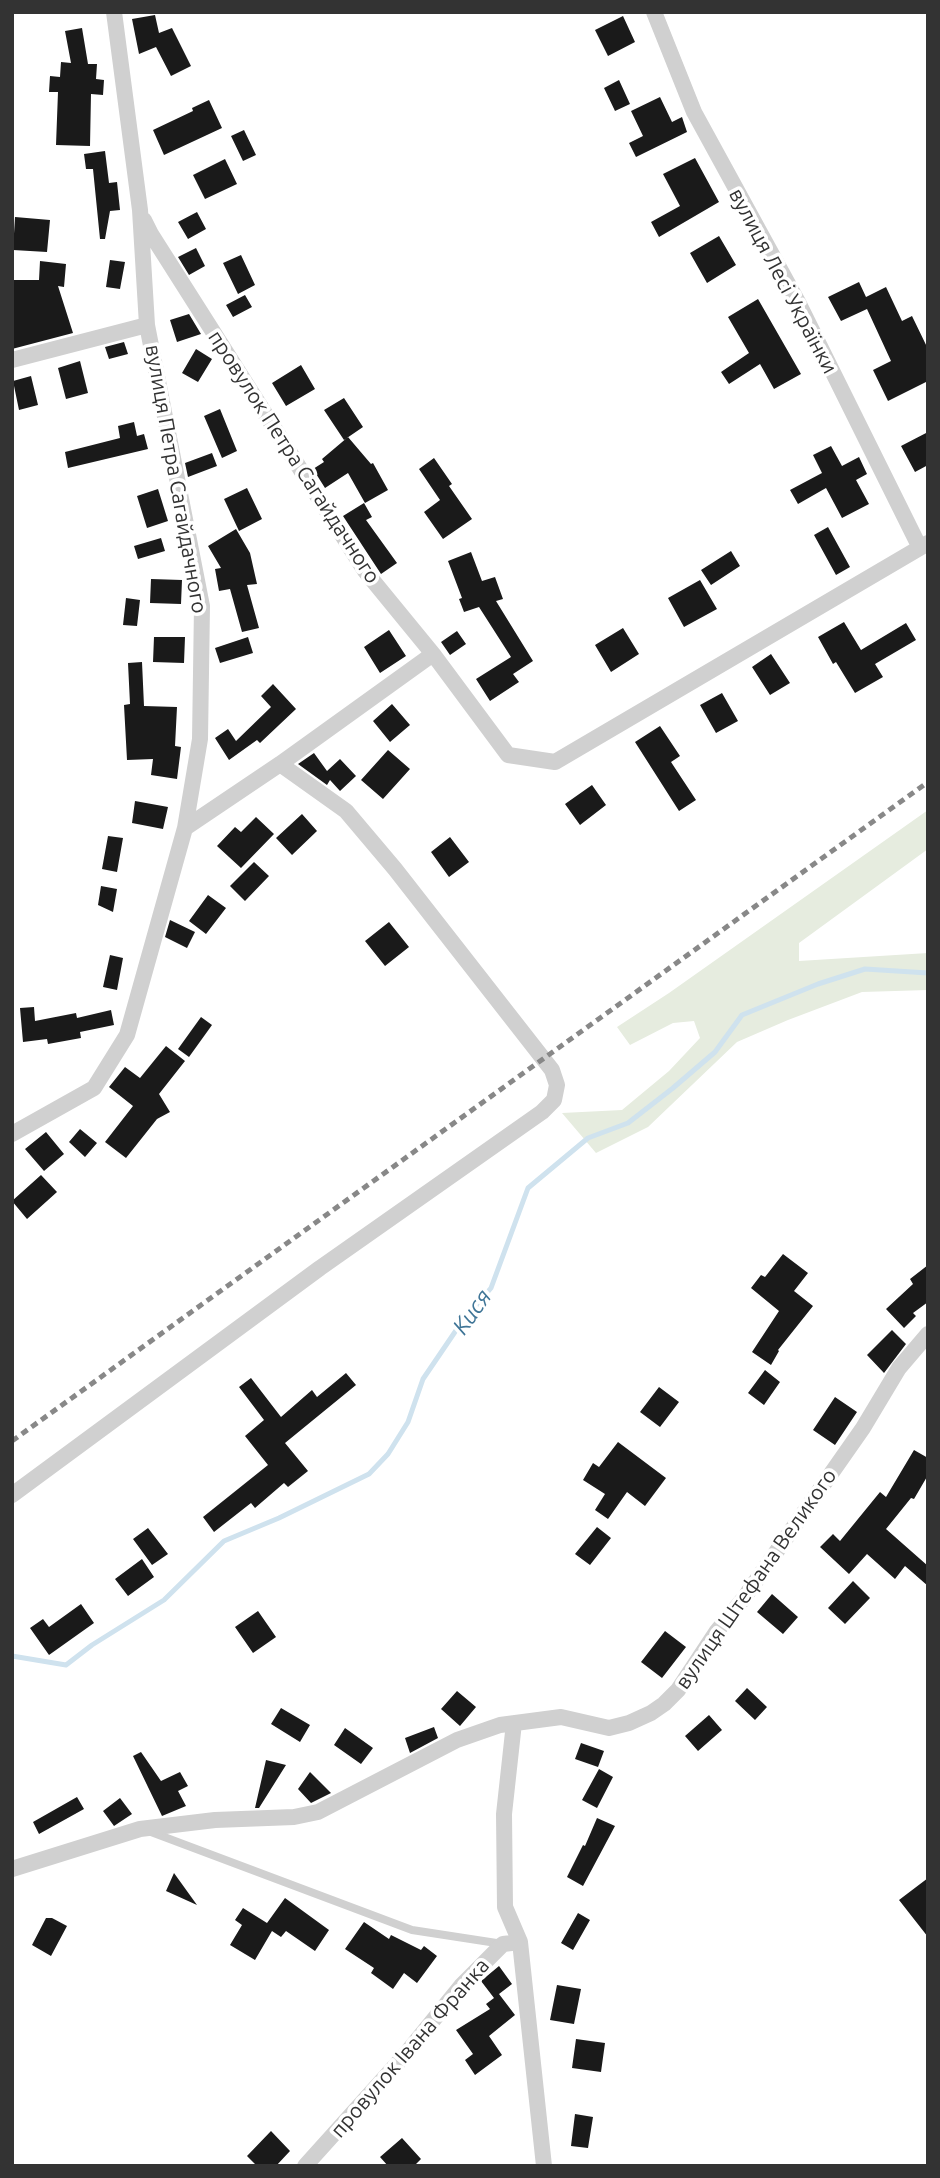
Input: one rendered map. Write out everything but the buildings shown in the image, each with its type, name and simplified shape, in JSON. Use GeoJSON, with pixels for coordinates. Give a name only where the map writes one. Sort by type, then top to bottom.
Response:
{"type":"FeatureCollection","features":[{"type":"Feature","properties":{"kind":"street","name":"вулиця Петра Сагайдачного"},"geometry":{"type":"LineString","coordinates":[[12,1134],[94,1088],[127,1035],[185,828],[200,739],[202,606],[147,325],[140,210],[114,12]]}},
{"type":"Feature","properties":{"kind":"street","name":"вулиця Лесі Українки"},"geometry":{"type":"LineString","coordinates":[[654,12],[694,113],[797,302],[923,545]]}},
{"type":"Feature","properties":{"kind":"street","name":"провулок Петра Сагайдачного"},"geometry":{"type":"LineString","coordinates":[[140,210],[151,234],[365,571],[508,755],[555,762],[923,545]]}},
{"type":"Feature","properties":{"kind":"street"},"geometry":{"type":"LineString","coordinates":[[12,360],[147,325]]}},
{"type":"Feature","properties":{"kind":"street"},"geometry":{"type":"LineString","coordinates":[[185,828],[280,764],[432,654]]}},
{"type":"Feature","properties":{"kind":"street"},"geometry":{"type":"LineString","coordinates":[[12,1494],[245,1322],[542,1112],[554,1100],[557,1085],[552,1070],[395,869],[346,811],[280,764]]}},
{"type":"Feature","properties":{"kind":"street","name":"вулиця Штефана Великого"},"geometry":{"type":"LineString","coordinates":[[12,1869],[140,1829],[215,1820],[294,1817],[318,1812],[408,1763],[471,1733],[514,1723],[561,1717],[600,1727],[618,1727],[651,1713],[672,1697],[870,1418],[899,1368],[928,1335]]}},
{"type":"Feature","properties":{"kind":"street"},"geometry":{"type":"LineString","coordinates":[[514,1723],[504,1814],[505,1907],[520,1942],[544,2166]]}},
{"type":"Feature","properties":{"kind":"street","name":"провулок Івана Франка"},"geometry":{"type":"LineString","coordinates":[[305,2166],[404,2056],[461,1986],[503,1944],[520,1942]]}},
{"type":"Feature","properties":{"kind":"lane"},"geometry":{"type":"LineString","coordinates":[[140,1829],[412,1930],[503,1944]]}},
{"type":"Feature","properties":{"kind":"shaded area"},"geometry":{"type":"Polygon","coordinates":[[[928,810],[928,849],[799,943],[799,961],[928,953],[928,990],[862,992],[737,1042],[648,1127],[596,1153],[562,1113],[622,1110],[669,1071],[700,1038],[694,1021],[673,1023],[630,1045],[617,1027],[928,810]]]}},
{"type":"Feature","properties":{"kind":"waterway","name":"Кися"},"geometry":{"type":"LineString","coordinates":[[12,1656],[66,1665],[92,1645],[164,1600],[224,1541],[279,1518],[369,1474],[388,1454],[408,1422],[423,1379],[459,1326],[491,1288],[528,1188],[588,1138],[628,1123],[673,1088],[715,1052],[742,1015],[818,984],[865,969],[928,973]]}},
{"type":"Feature","properties":{"kind":"railway"},"geometry":{"type":"LineString","coordinates":[[12,1441],[928,782]]}}]}
